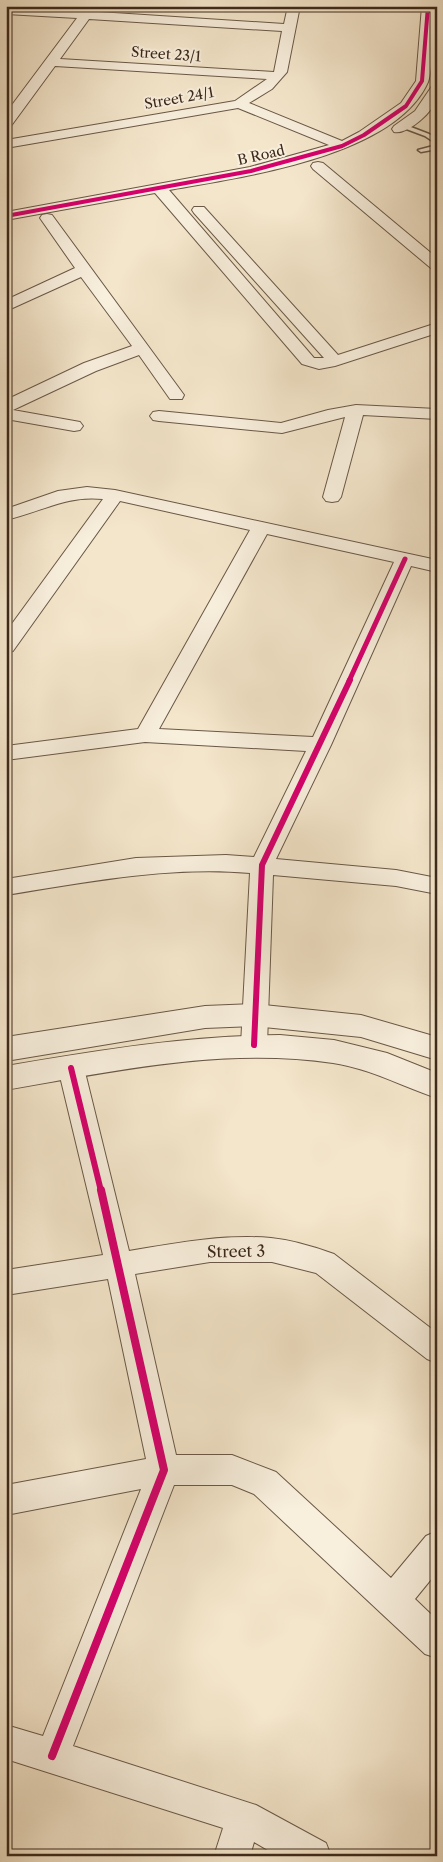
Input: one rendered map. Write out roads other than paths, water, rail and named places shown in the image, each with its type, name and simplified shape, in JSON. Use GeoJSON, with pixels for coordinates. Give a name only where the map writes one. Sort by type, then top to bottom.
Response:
{"type":"FeatureCollection","features":[{"type":"Feature","properties":{"kind":"street"},"geometry":{"type":"LineString","coordinates":[[277,76],[281,72],[288,28],[294,6]]}},
{"type":"Feature","properties":{"kind":"street"},"geometry":{"type":"LineString","coordinates":[[413,6],[428,7]]}},
{"type":"Feature","properties":{"kind":"street","name":"B Road"},"geometry":{"type":"LineString","coordinates":[[6,226],[251,171],[342,146],[378,127],[406,106],[422,81],[431,56],[428,7]]}},
{"type":"Feature","properties":{"kind":"street"},"geometry":{"type":"LineString","coordinates":[[6,10],[288,28]]}},
{"type":"Feature","properties":{"kind":"street"},"geometry":{"type":"LineString","coordinates":[[6,124],[86,15]]}},
{"type":"Feature","properties":{"kind":"street","name":"Street 23/1"},"geometry":{"type":"LineString","coordinates":[[53,62],[277,76]]}},
{"type":"Feature","properties":{"kind":"street","name":"Street 24/1"},"geometry":{"type":"LineString","coordinates":[[6,144],[239,104],[267,86],[277,76]]}},
{"type":"Feature","properties":{"kind":"street","name":"B Road"},"geometry":{"type":"LineString","coordinates":[[6,216],[171,190],[262,179],[318,166],[368,148],[392,133],[432,106],[437,89]]}},
{"type":"Feature","properties":{"kind":"street"},"geometry":{"type":"LineString","coordinates":[[239,104],[342,146]]}},
{"type":"Feature","properties":{"kind":"street"},"geometry":{"type":"LineString","coordinates":[[318,166],[437,266]]}},
{"type":"Feature","properties":{"kind":"street"},"geometry":{"type":"LineString","coordinates":[[171,190],[304,359],[315,364],[336,361],[437,328]]}},
{"type":"Feature","properties":{"kind":"street"},"geometry":{"type":"LineString","coordinates":[[47,218],[83,270],[143,348],[176,395]]}},
{"type":"Feature","properties":{"kind":"street"},"geometry":{"type":"LineString","coordinates":[[6,306],[83,270]]}},
{"type":"Feature","properties":{"kind":"street"},"geometry":{"type":"LineString","coordinates":[[6,408],[90,367],[143,348]]}},
{"type":"Feature","properties":{"kind":"street"},"geometry":{"type":"LineString","coordinates":[[332,497],[356,410]]}},
{"type":"Feature","properties":{"kind":"street"},"geometry":{"type":"LineString","coordinates":[[159,416],[282,428],[328,415],[356,410],[437,414]]}},
{"type":"Feature","properties":{"kind":"street"},"geometry":{"type":"LineString","coordinates":[[6,414],[74,426]]}},
{"type":"Feature","properties":{"kind":"street"},"geometry":{"type":"LineString","coordinates":[[6,515],[64,495],[87,492],[115,495],[437,566]]}},
{"type":"Feature","properties":{"kind":"street"},"geometry":{"type":"LineString","coordinates":[[6,647],[115,495]]}},
{"type":"Feature","properties":{"kind":"street"},"geometry":{"type":"LineString","coordinates":[[145,736],[261,528]]}},
{"type":"Feature","properties":{"kind":"street"},"geometry":{"type":"LineString","coordinates":[[254,1045],[262,865],[320,745],[405,560]]}},
{"type":"Feature","properties":{"kind":"street"},"geometry":{"type":"LineString","coordinates":[[6,753],[145,736],[320,745]]}},
{"type":"Feature","properties":{"kind":"street"},"geometry":{"type":"LineString","coordinates":[[6,888],[136,866],[226,863],[396,878],[437,886]]}},
{"type":"Feature","properties":{"kind":"street"},"geometry":{"type":"LineString","coordinates":[[6,1049],[196,1018],[254,1015],[361,1026],[437,1048]]}},
{"type":"Feature","properties":{"kind":"street"},"geometry":{"type":"LineString","coordinates":[[6,1078],[138,1056],[254,1045],[316,1050],[361,1058],[416,1075],[437,1086]]}},
{"type":"Feature","properties":{"kind":"street"},"geometry":{"type":"LineString","coordinates":[[52,1756],[164,1470],[120,1265],[71,1068]]}},
{"type":"Feature","properties":{"kind":"street","name":"Street 3"},"geometry":{"type":"LineString","coordinates":[[6,1283],[210,1250],[272,1250],[324,1263],[437,1350]]}},
{"type":"Feature","properties":{"kind":"street"},"geometry":{"type":"LineString","coordinates":[[6,1500],[164,1470],[232,1470],[265,1483],[437,1642]]}},
{"type":"Feature","properties":{"kind":"street"},"geometry":{"type":"LineString","coordinates":[[392,1602],[437,1547]]}},
{"type":"Feature","properties":{"kind":"street"},"geometry":{"type":"LineString","coordinates":[[6,1742],[244,1817],[313,1856]]}},
{"type":"Feature","properties":{"kind":"street"},"geometry":{"type":"LineString","coordinates":[[232,1856],[244,1817]]}},
{"type":"Feature","properties":{"kind":"lane"},"geometry":{"type":"LineString","coordinates":[[392,133],[427,135],[437,142]]}},
{"type":"Feature","properties":{"kind":"lane"},"geometry":{"type":"LineString","coordinates":[[421,150],[437,147]]}}]}
